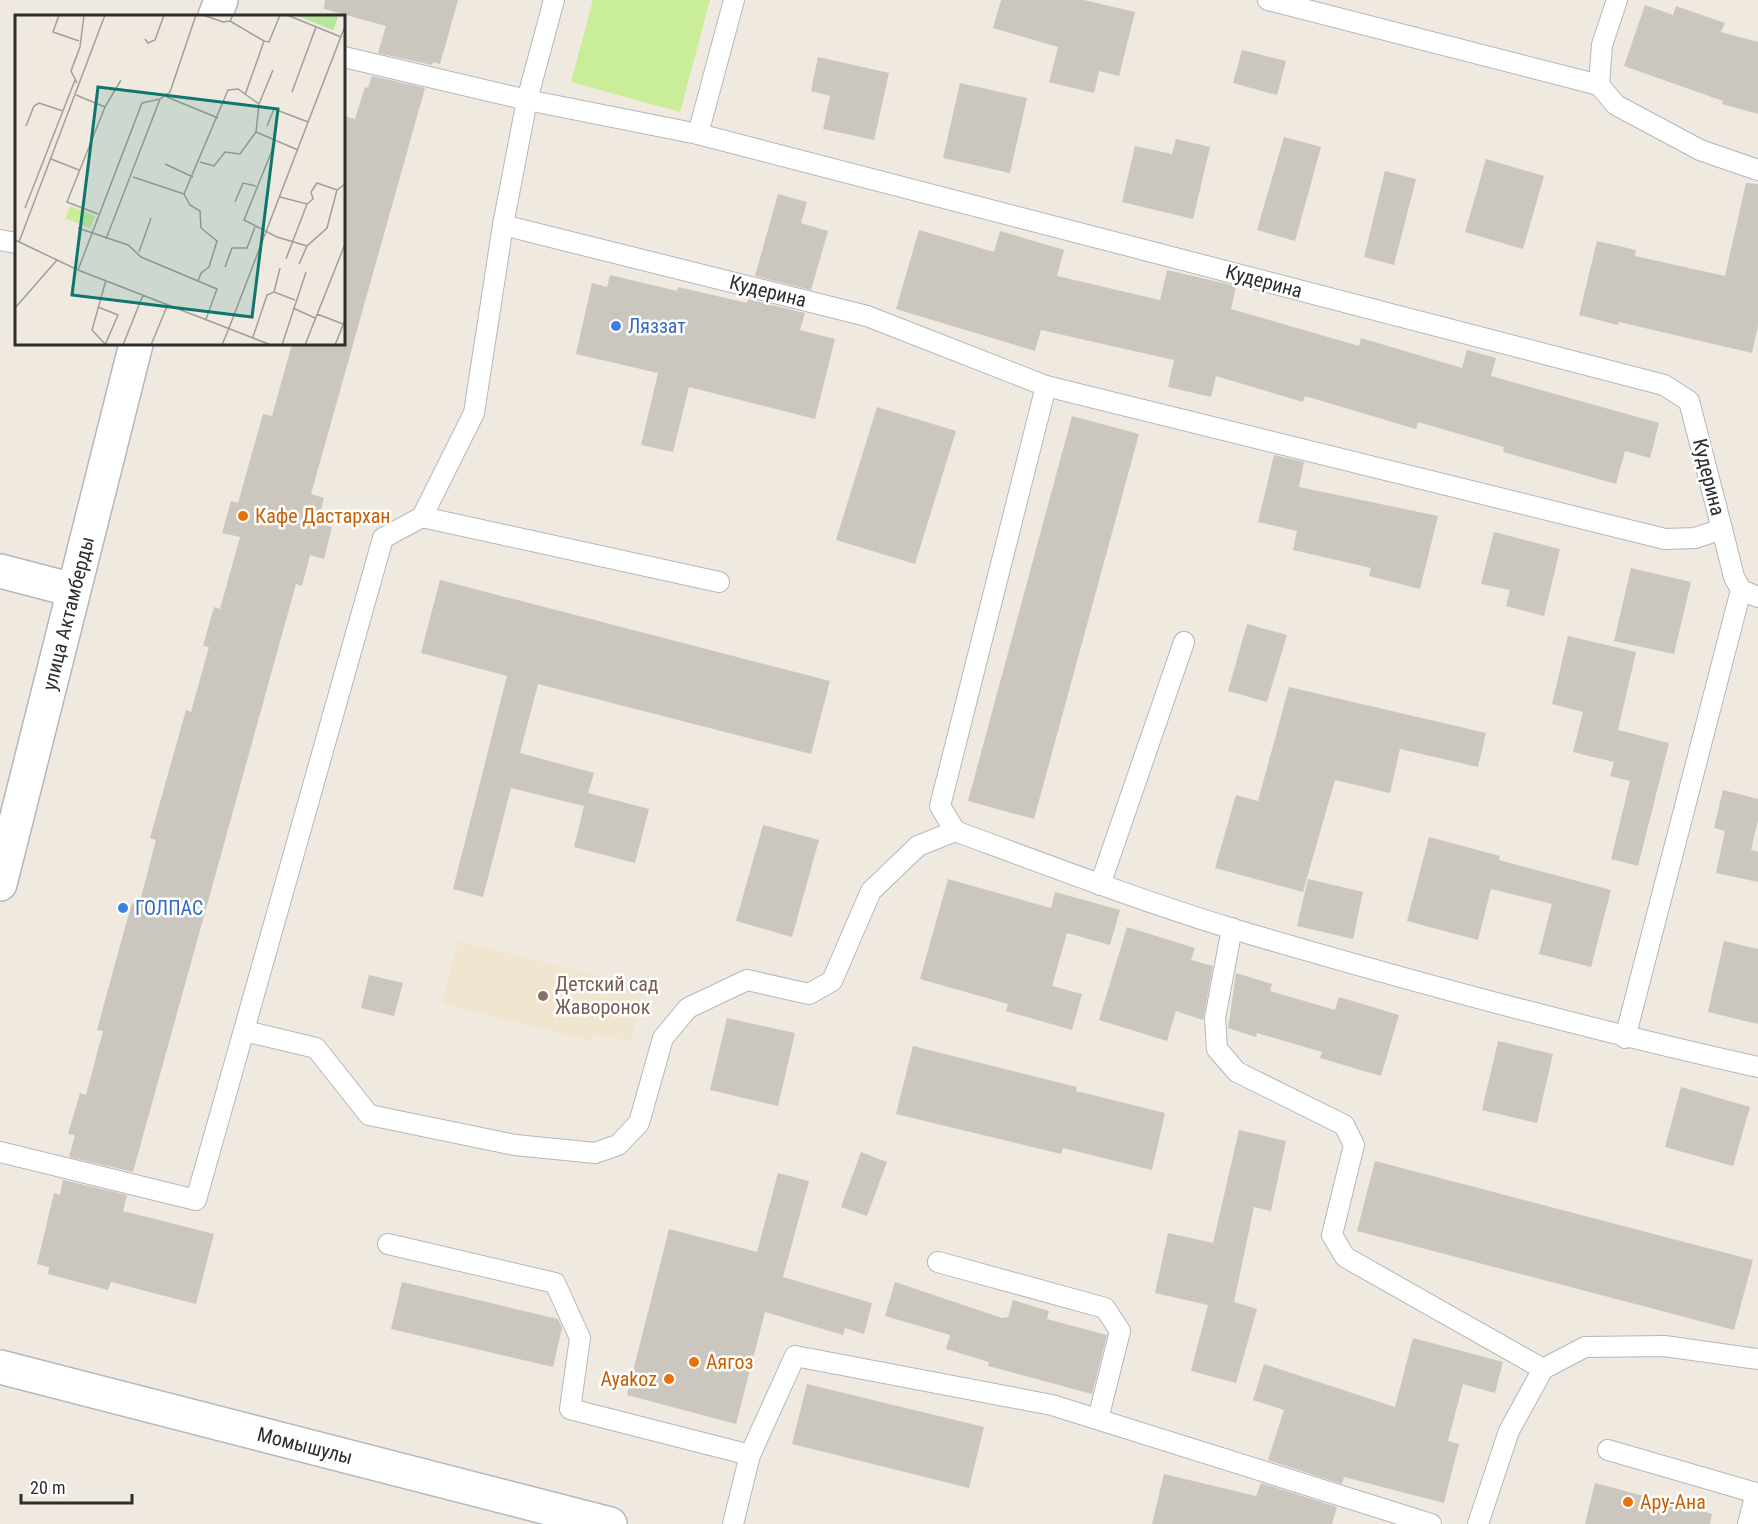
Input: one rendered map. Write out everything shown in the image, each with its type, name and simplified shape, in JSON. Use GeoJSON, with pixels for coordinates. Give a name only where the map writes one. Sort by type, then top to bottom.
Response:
{"type":"FeatureCollection","features":[{"type":"Feature","properties":{"kind":"main road"},"geometry":{"type":"LineString","coordinates":[[215,15],[220,0]]}},
{"type":"Feature","properties":{"kind":"main road","name":"улица Актамберды"},"geometry":{"type":"LineString","coordinates":[[0,884],[10,805],[73,590],[136,345]]}},
{"type":"Feature","properties":{"kind":"main road"},"geometry":{"type":"LineString","coordinates":[[0,571],[73,590]]}},
{"type":"Feature","properties":{"kind":"main road","name":"Момышулы"},"geometry":{"type":"LineString","coordinates":[[0,1367],[610,1524]]}},
{"type":"Feature","properties":{"kind":"lane"},"geometry":{"type":"LineString","coordinates":[[0,1152],[196,1200],[383,538],[422,517],[474,413],[503,225],[528,100],[554,0]]}},
{"type":"Feature","properties":{"kind":"lane"},"geometry":{"type":"LineString","coordinates":[[698,134],[735,0]]}},
{"type":"Feature","properties":{"kind":"lane"},"geometry":{"type":"LineString","coordinates":[[1268,0],[1599,85],[1616,105],[1700,150],[1758,170]]}},
{"type":"Feature","properties":{"kind":"lane"},"geometry":{"type":"LineString","coordinates":[[1599,85],[1602,45],[1617,0]]}},
{"type":"Feature","properties":{"kind":"lane","name":"Кудерина"},"geometry":{"type":"LineString","coordinates":[[345,57],[528,100],[698,134],[1664,384],[1689,401],[1722,530],[1695,538],[1665,538],[1046,386],[867,316],[503,225]]}},
{"type":"Feature","properties":{"kind":"lane"},"geometry":{"type":"LineString","coordinates":[[0,240],[15,243]]}},
{"type":"Feature","properties":{"kind":"lane"},"geometry":{"type":"LineString","coordinates":[[1046,386],[940,806],[955,831],[1100,885],[1232,928],[1625,1038],[1758,1067]]}},
{"type":"Feature","properties":{"kind":"lane"},"geometry":{"type":"LineString","coordinates":[[422,517],[719,582]]}},
{"type":"Feature","properties":{"kind":"lane"},"geometry":{"type":"LineString","coordinates":[[1625,1038],[1749,593],[1734,577],[1722,530]]}},
{"type":"Feature","properties":{"kind":"lane"},"geometry":{"type":"LineString","coordinates":[[1100,885],[1184,642]]}},
{"type":"Feature","properties":{"kind":"lane"},"geometry":{"type":"LineString","coordinates":[[245,1031],[316,1048],[369,1115],[515,1145],[595,1153],[618,1145],[639,1123],[663,1038],[688,1008],[747,980],[809,994],[832,981],[871,891],[918,846],[955,831]]}},
{"type":"Feature","properties":{"kind":"lane"},"geometry":{"type":"LineString","coordinates":[[1232,928],[1215,1018],[1217,1049],[1237,1072],[1344,1125],[1354,1145],[1332,1235],[1345,1257],[1543,1369]]}},
{"type":"Feature","properties":{"kind":"lane"},"geometry":{"type":"LineString","coordinates":[[388,1244],[555,1284],[580,1338],[570,1409],[750,1455]]}},
{"type":"Feature","properties":{"kind":"lane"},"geometry":{"type":"LineString","coordinates":[[938,1262],[1105,1308],[1120,1331],[1098,1419]]}},
{"type":"Feature","properties":{"kind":"lane"},"geometry":{"type":"LineString","coordinates":[[1478,1524],[1509,1431],[1543,1369],[1585,1347],[1664,1346],[1758,1359]]}},
{"type":"Feature","properties":{"kind":"lane"},"geometry":{"type":"LineString","coordinates":[[733,1524],[750,1455],[795,1356],[1052,1405],[1431,1524]]}},
{"type":"Feature","properties":{"kind":"lane"},"geometry":{"type":"LineString","coordinates":[[1608,1450],[1756,1493],[1748,1524]]}},
{"type":"Feature","properties":{"kind":"shaded area","name":"Детский сад Жаворонок"},"geometry":{"type":"Polygon","coordinates":[[[458,941],[644,987],[631,1042],[594,1033],[592,1041],[442,1004],[458,941]]]}},
{"type":"Feature","properties":{"kind":"green space"},"geometry":{"type":"Polygon","coordinates":[[[593,0],[710,0],[680,112],[571,82],[593,0]]]}},
{"type":"Feature","properties":{"kind":"building"},"geometry":{"type":"Polygon","coordinates":[[[325,0],[458,0],[440,64],[433,62],[432,65],[378,53],[386,26],[324,9],[325,0]]]}},
{"type":"Feature","properties":{"kind":"building"},"geometry":{"type":"Polygon","coordinates":[[[1001,0],[1084,0],[1135,12],[1119,76],[1099,71],[1094,93],[1049,82],[1058,47],[993,28],[1001,0]]]}},
{"type":"Feature","properties":{"kind":"building"},"geometry":{"type":"Polygon","coordinates":[[[1645,5],[1673,15],[1676,6],[1725,23],[1721,32],[1758,42],[1758,114],[1722,104],[1723,101],[1624,66],[1645,5]]]}},
{"type":"Feature","properties":{"kind":"building"},"geometry":{"type":"Polygon","coordinates":[[[1242,50],[1286,61],[1277,95],[1233,83],[1242,50]]]}},
{"type":"Feature","properties":{"kind":"building"},"geometry":{"type":"Polygon","coordinates":[[[818,57],[889,73],[874,140],[823,129],[830,96],[811,91],[818,57]]]}},
{"type":"Feature","properties":{"kind":"building"},"geometry":{"type":"Polygon","coordinates":[[[372,76],[425,88],[311,494],[324,498],[318,524],[332,527],[324,559],[310,555],[302,586],[296,584],[133,1172],[69,1157],[75,1135],[68,1134],[80,1093],[86,1095],[103,1031],[97,1030],[121,942],[132,903],[139,905],[156,840],[150,838],[186,710],[191,712],[209,647],[203,646],[214,607],[220,609],[240,537],[222,533],[231,501],[238,503],[263,414],[272,416],[292,345],[345,345],[345,116],[355,119],[365,87],[368,88],[372,76]]]}},
{"type":"Feature","properties":{"kind":"building"},"geometry":{"type":"Polygon","coordinates":[[[960,83],[1027,98],[1010,173],[943,158],[960,83]]]}},
{"type":"Feature","properties":{"kind":"building"},"geometry":{"type":"Polygon","coordinates":[[[1284,137],[1321,147],[1295,241],[1257,230],[1284,137]]]}},
{"type":"Feature","properties":{"kind":"building"},"geometry":{"type":"Polygon","coordinates":[[[1176,139],[1210,147],[1193,219],[1122,202],[1135,146],[1172,154],[1176,139]]]}},
{"type":"Feature","properties":{"kind":"building"},"geometry":{"type":"Polygon","coordinates":[[[1486,159],[1544,176],[1523,249],[1465,232],[1486,159]]]}},
{"type":"Feature","properties":{"kind":"building"},"geometry":{"type":"Polygon","coordinates":[[[1385,171],[1416,179],[1394,265],[1364,257],[1385,171]]]}},
{"type":"Feature","properties":{"kind":"building"},"geometry":{"type":"Polygon","coordinates":[[[1746,183],[1758,184],[1758,326],[1752,353],[1579,315],[1597,241],[1636,250],[1635,256],[1725,276],[1746,183]]]}},
{"type":"Feature","properties":{"kind":"building"},"geometry":{"type":"Polygon","coordinates":[[[778,194],[807,202],[801,223],[828,231],[811,290],[755,276],[778,194]]]}},
{"type":"Feature","properties":{"kind":"building"},"geometry":{"type":"Polygon","coordinates":[[[919,230],[994,252],[1000,231],[1064,250],[1057,276],[1160,300],[1167,270],[1236,286],[1231,309],[1359,346],[1361,338],[1462,368],[1467,350],[1496,358],[1491,376],[1659,423],[1650,458],[1625,451],[1616,484],[1503,452],[1504,447],[1418,422],[1416,429],[1305,396],[1303,402],[1216,376],[1211,397],[1168,387],[1174,360],[1041,330],[1035,351],[896,309],[919,230]]]}},
{"type":"Feature","properties":{"kind":"building"},"geometry":{"type":"Polygon","coordinates":[[[610,275],[677,291],[678,287],[747,303],[748,299],[805,313],[800,330],[835,339],[815,419],[689,387],[673,452],[641,445],[658,373],[576,354],[592,283],[607,287],[610,275]]]}},
{"type":"Feature","properties":{"kind":"building"},"geometry":{"type":"Polygon","coordinates":[[[877,407],[956,431],[915,564],[836,540],[877,407]]]}},
{"type":"Feature","properties":{"kind":"building"},"geometry":{"type":"Polygon","coordinates":[[[1072,416],[1139,434],[1034,819],[968,801],[1072,416]]]}},
{"type":"Feature","properties":{"kind":"building"},"geometry":{"type":"Polygon","coordinates":[[[1274,455],[1304,462],[1299,487],[1438,516],[1420,589],[1369,576],[1371,568],[1293,550],[1297,531],[1258,522],[1274,455]]]}},
{"type":"Feature","properties":{"kind":"building"},"geometry":{"type":"Polygon","coordinates":[[[1494,532],[1560,549],[1544,616],[1506,606],[1510,590],[1481,584],[1494,532]]]}},
{"type":"Feature","properties":{"kind":"building"},"geometry":{"type":"Polygon","coordinates":[[[1631,568],[1691,582],[1674,654],[1614,641],[1631,568]]]}},
{"type":"Feature","properties":{"kind":"building"},"geometry":{"type":"Polygon","coordinates":[[[440,580],[830,681],[811,754],[538,684],[520,753],[594,773],[588,793],[649,809],[635,863],[574,847],[584,806],[511,788],[483,897],[453,889],[507,676],[421,653],[440,580]]]}},
{"type":"Feature","properties":{"kind":"building"},"geometry":{"type":"Polygon","coordinates":[[[1247,624],[1287,635],[1267,702],[1228,691],[1247,624]]]}},
{"type":"Feature","properties":{"kind":"building"},"geometry":{"type":"Polygon","coordinates":[[[1568,636],[1636,652],[1618,730],[1669,743],[1638,866],[1611,859],[1630,781],[1610,776],[1614,762],[1573,752],[1583,712],[1552,704],[1568,636]]]}},
{"type":"Feature","properties":{"kind":"building"},"geometry":{"type":"Polygon","coordinates":[[[1289,687],[1486,733],[1478,767],[1400,749],[1390,793],[1335,780],[1303,892],[1215,868],[1236,795],[1258,801],[1289,687]]]}},
{"type":"Feature","properties":{"kind":"building"},"geometry":{"type":"Polygon","coordinates":[[[1723,790],[1758,799],[1758,820],[1751,850],[1758,852],[1758,882],[1716,873],[1725,831],[1714,828],[1723,790]]]}},
{"type":"Feature","properties":{"kind":"building"},"geometry":{"type":"Polygon","coordinates":[[[763,825],[819,840],[792,937],[736,921],[763,825]]]}},
{"type":"Feature","properties":{"kind":"building"},"geometry":{"type":"Polygon","coordinates":[[[1429,837],[1500,856],[1499,860],[1611,890],[1591,967],[1539,954],[1552,904],[1491,889],[1478,940],[1407,921],[1429,837]]]}},
{"type":"Feature","properties":{"kind":"building"},"geometry":{"type":"Polygon","coordinates":[[[948,879],[1051,908],[1055,892],[1120,910],[1110,945],[1067,933],[1052,986],[1082,994],[1072,1030],[1006,1011],[1008,1004],[920,979],[948,879]]]}},
{"type":"Feature","properties":{"kind":"building"},"geometry":{"type":"Polygon","coordinates":[[[1308,879],[1363,892],[1353,939],[1297,926],[1308,879]]]}},
{"type":"Feature","properties":{"kind":"building"},"geometry":{"type":"Polygon","coordinates":[[[1127,927],[1195,948],[1191,960],[1213,966],[1203,1020],[1176,1011],[1167,1041],[1099,1020],[1127,927]]]}},
{"type":"Feature","properties":{"kind":"building"},"geometry":{"type":"Polygon","coordinates":[[[1724,941],[1758,949],[1758,1024],[1708,1012],[1724,941]]]}},
{"type":"Feature","properties":{"kind":"building"},"geometry":{"type":"Polygon","coordinates":[[[1236,973],[1272,984],[1270,991],[1335,1010],[1339,997],[1399,1015],[1381,1076],[1320,1058],[1322,1052],[1257,1033],[1256,1037],[1228,1028],[1236,973]]]}},
{"type":"Feature","properties":{"kind":"building"},"geometry":{"type":"Polygon","coordinates":[[[369,975],[403,983],[394,1016],[361,1008],[369,975]]]}},
{"type":"Feature","properties":{"kind":"building"},"geometry":{"type":"Polygon","coordinates":[[[727,1018],[795,1033],[778,1106],[710,1090],[727,1018]]]}},
{"type":"Feature","properties":{"kind":"building"},"geometry":{"type":"Polygon","coordinates":[[[1498,1041],[1553,1054],[1537,1123],[1482,1110],[1498,1041]]]}},
{"type":"Feature","properties":{"kind":"building"},"geometry":{"type":"Polygon","coordinates":[[[913,1046],[1077,1087],[1076,1091],[1165,1113],[1152,1170],[1063,1148],[1061,1154],[896,1114],[913,1046]]]}},
{"type":"Feature","properties":{"kind":"building"},"geometry":{"type":"Polygon","coordinates":[[[1681,1087],[1750,1107],[1733,1166],[1665,1147],[1681,1087]]]}},
{"type":"Feature","properties":{"kind":"building"},"geometry":{"type":"Polygon","coordinates":[[[1239,1130],[1286,1141],[1271,1211],[1254,1207],[1234,1302],[1257,1309],[1236,1383],[1191,1371],[1208,1305],[1155,1293],[1168,1233],[1213,1243],[1239,1130]]]}},
{"type":"Feature","properties":{"kind":"building"},"geometry":{"type":"Polygon","coordinates":[[[861,1152],[887,1162],[867,1216],[841,1207],[861,1152]]]}},
{"type":"Feature","properties":{"kind":"building"},"geometry":{"type":"Polygon","coordinates":[[[1375,1161],[1753,1260],[1734,1330],[1357,1231],[1375,1161]]]}},
{"type":"Feature","properties":{"kind":"building"},"geometry":{"type":"Polygon","coordinates":[[[778,1173],[809,1181],[783,1277],[872,1303],[864,1334],[845,1328],[843,1335],[765,1312],[736,1424],[627,1395],[669,1229],[757,1252],[778,1173]]]}},
{"type":"Feature","properties":{"kind":"building"},"geometry":{"type":"Polygon","coordinates":[[[63,1180],[127,1195],[123,1211],[214,1234],[196,1304],[111,1282],[108,1290],[48,1274],[49,1267],[37,1264],[54,1193],[60,1195],[63,1180]]]}},
{"type":"Feature","properties":{"kind":"building"},"geometry":{"type":"Polygon","coordinates":[[[402,1282],[558,1319],[562,1328],[553,1367],[391,1329],[402,1282]]]}},
{"type":"Feature","properties":{"kind":"building"},"geometry":{"type":"Polygon","coordinates":[[[895,1282],[1002,1318],[1008,1317],[1013,1300],[1049,1311],[1047,1319],[1107,1335],[1092,1394],[988,1366],[989,1362],[946,1349],[950,1335],[885,1316],[895,1282]]]}},
{"type":"Feature","properties":{"kind":"building"},"geometry":{"type":"Polygon","coordinates":[[[1413,1338],[1503,1362],[1495,1393],[1463,1384],[1448,1441],[1459,1444],[1444,1503],[1344,1477],[1342,1484],[1268,1460],[1284,1410],[1253,1400],[1264,1364],[1395,1407],[1413,1338]]]}},
{"type":"Feature","properties":{"kind":"building"},"geometry":{"type":"Polygon","coordinates":[[[807,1384],[984,1427],[969,1488],[792,1444],[807,1384]]]}},
{"type":"Feature","properties":{"kind":"building"},"geometry":{"type":"Polygon","coordinates":[[[1164,1474],[1256,1496],[1261,1483],[1337,1507],[1332,1524],[1152,1524],[1164,1474]]]}},
{"type":"Feature","properties":{"kind":"building","name":"Ару-Ана"},"geometry":{"type":"Polygon","coordinates":[[[1595,1483],[1712,1514],[1710,1524],[1585,1524],[1595,1483]]]}},
{"type":"Feature","properties":{"kind":"place","name":"Ляззат"},"geometry":{"type":"Point","coordinates":[616,326]}},
{"type":"Feature","properties":{"kind":"place","name":"Кафе Дастархан"},"geometry":{"type":"Point","coordinates":[243,516]}},
{"type":"Feature","properties":{"kind":"place","name":"ГОЛПАС"},"geometry":{"type":"Point","coordinates":[123,908]}},
{"type":"Feature","properties":{"kind":"place","name":"Детский сад Жаворонок"},"geometry":{"type":"Point","coordinates":[543,996]}},
{"type":"Feature","properties":{"kind":"place","name":"Аягоз"},"geometry":{"type":"Point","coordinates":[694,1362]}},
{"type":"Feature","properties":{"kind":"place","name":"Ayakoz"},"geometry":{"type":"Point","coordinates":[669,1379]}},
{"type":"Feature","properties":{"kind":"place","name":"Ару-Ана"},"geometry":{"type":"Point","coordinates":[1628,1502]}}]}
